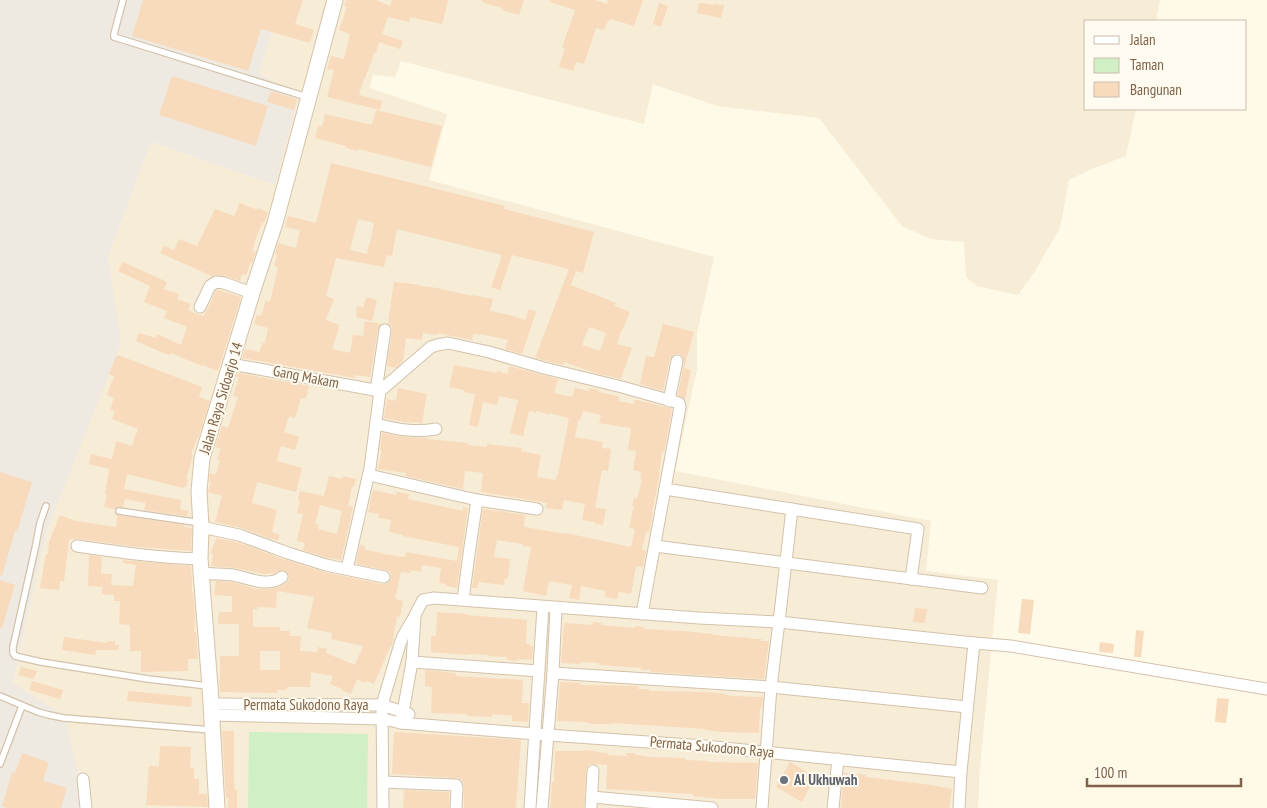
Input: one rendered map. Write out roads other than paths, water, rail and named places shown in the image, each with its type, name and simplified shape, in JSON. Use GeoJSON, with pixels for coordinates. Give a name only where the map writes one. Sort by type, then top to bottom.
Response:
{"type":"FeatureCollection","features":[{"type":"Feature","properties":{"kind":"main road","name":"Jalan Raya Sidoarjo 14"},"geometry":{"type":"LineString","coordinates":[[217,808],[201,566],[201,525],[198,491],[202,458],[275,223],[335,0]]}},
{"type":"Feature","properties":{"kind":"street"},"geometry":{"type":"LineString","coordinates":[[200,307],[210,286],[216,282],[252,293]]}},
{"type":"Feature","properties":{"kind":"street"},"geometry":{"type":"LineString","coordinates":[[347,569],[368,476],[376,424],[378,391],[386,330]]}},
{"type":"Feature","properties":{"kind":"street"},"geometry":{"type":"LineString","coordinates":[[378,391],[431,347],[437,344],[448,343],[489,352],[679,403],[680,408],[666,489],[642,614]]}},
{"type":"Feature","properties":{"kind":"street"},"geometry":{"type":"LineString","coordinates":[[669,401],[677,361]]}},
{"type":"Feature","properties":{"kind":"street","name":"Gang Makam"},"geometry":{"type":"LineString","coordinates":[[231,364],[378,391]]}},
{"type":"Feature","properties":{"kind":"street"},"geometry":{"type":"LineString","coordinates":[[376,424],[402,430],[422,431],[436,429]]}},
{"type":"Feature","properties":{"kind":"street"},"geometry":{"type":"LineString","coordinates":[[368,476],[477,500],[537,509]]}},
{"type":"Feature","properties":{"kind":"street"},"geometry":{"type":"LineString","coordinates":[[666,489],[918,529],[911,579]]}},
{"type":"Feature","properties":{"kind":"street"},"geometry":{"type":"LineString","coordinates":[[464,600],[477,500]]}},
{"type":"Feature","properties":{"kind":"street"},"geometry":{"type":"LineString","coordinates":[[762,808],[771,688],[792,509]]}},
{"type":"Feature","properties":{"kind":"street"},"geometry":{"type":"LineString","coordinates":[[201,525],[239,535],[326,565],[384,577]]}},
{"type":"Feature","properties":{"kind":"street"},"geometry":{"type":"LineString","coordinates":[[77,546],[170,558],[258,582],[276,581],[282,577]]}},
{"type":"Feature","properties":{"kind":"street"},"geometry":{"type":"LineString","coordinates":[[655,546],[982,588]]}},
{"type":"Feature","properties":{"kind":"street"},"geometry":{"type":"LineString","coordinates":[[382,808],[382,705],[403,636],[422,600],[434,598],[642,614],[779,622],[1028,648],[1267,689]]}},
{"type":"Feature","properties":{"kind":"street"},"geometry":{"type":"LineString","coordinates":[[530,808],[543,607]]}},
{"type":"Feature","properties":{"kind":"street"},"geometry":{"type":"LineString","coordinates":[[542,808],[556,608]]}},
{"type":"Feature","properties":{"kind":"street"},"geometry":{"type":"LineString","coordinates":[[402,717],[412,662],[415,615]]}},
{"type":"Feature","properties":{"kind":"street"},"geometry":{"type":"LineString","coordinates":[[959,808],[974,643]]}},
{"type":"Feature","properties":{"kind":"street"},"geometry":{"type":"LineString","coordinates":[[412,662],[539,671]]}},
{"type":"Feature","properties":{"kind":"street"},"geometry":{"type":"LineString","coordinates":[[552,673],[771,688],[967,708]]}},
{"type":"Feature","properties":{"kind":"street","name":"Permata Sukodono Raya"},"geometry":{"type":"LineString","coordinates":[[212,716],[312,706],[382,705],[402,717],[428,725],[705,746],[961,772]]}},
{"type":"Feature","properties":{"kind":"street"},"geometry":{"type":"LineString","coordinates":[[311,718],[312,706]]}},
{"type":"Feature","properties":{"kind":"street","name":"Permata Sukodono Raya"},"geometry":{"type":"LineString","coordinates":[[212,716],[383,719],[402,717]]}},
{"type":"Feature","properties":{"kind":"street"},"geometry":{"type":"LineString","coordinates":[[833,808],[838,759]]}},
{"type":"Feature","properties":{"kind":"street"},"geometry":{"type":"LineString","coordinates":[[593,771],[592,803],[712,808]]}},
{"type":"Feature","properties":{"kind":"street"},"geometry":{"type":"LineString","coordinates":[[83,779],[86,808]]}},
{"type":"Feature","properties":{"kind":"street"},"geometry":{"type":"LineString","coordinates":[[383,782],[456,786],[456,808]]}},
{"type":"Feature","properties":{"kind":"lane"},"geometry":{"type":"LineString","coordinates":[[123,0],[114,37],[309,98]]}},
{"type":"Feature","properties":{"kind":"lane"},"geometry":{"type":"LineString","coordinates":[[46,506],[40,524],[13,647],[15,656],[138,678],[210,687]]}},
{"type":"Feature","properties":{"kind":"lane"},"geometry":{"type":"LineString","coordinates":[[119,511],[201,525]]}},
{"type":"Feature","properties":{"kind":"lane"},"geometry":{"type":"LineString","coordinates":[[0,696],[22,706],[64,718],[212,716]]}},
{"type":"Feature","properties":{"kind":"lane"},"geometry":{"type":"LineString","coordinates":[[0,764],[22,706]]}},
{"type":"Feature","properties":{"kind":"place","name":"Al Ukhuwah"},"geometry":{"type":"Point","coordinates":[784,780]}}]}
